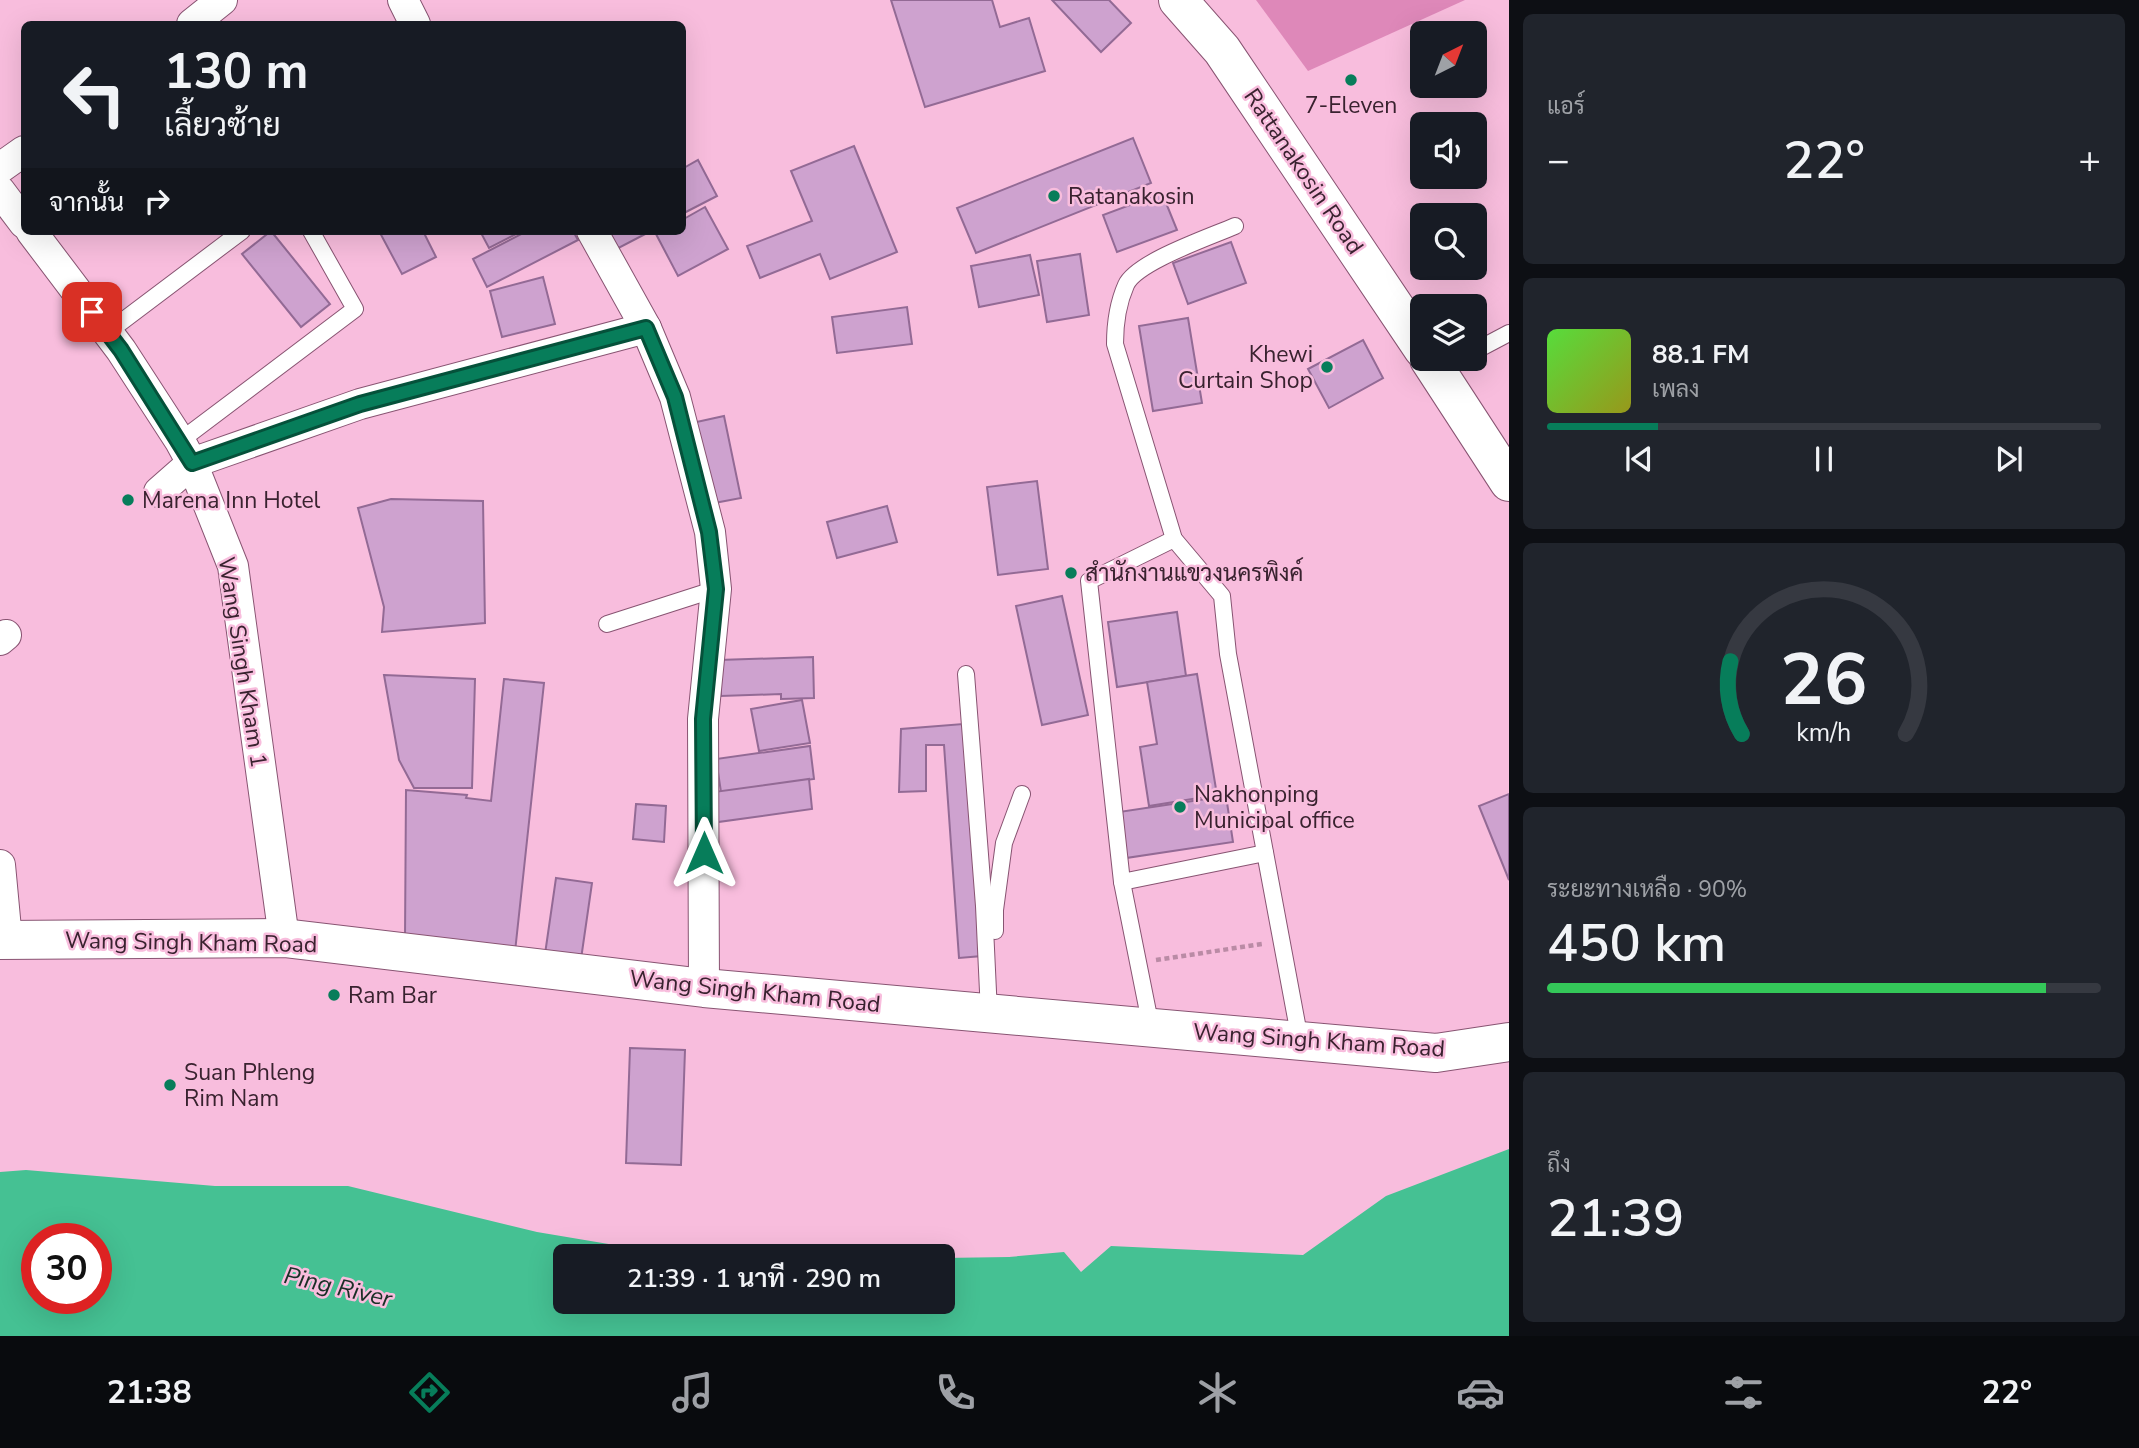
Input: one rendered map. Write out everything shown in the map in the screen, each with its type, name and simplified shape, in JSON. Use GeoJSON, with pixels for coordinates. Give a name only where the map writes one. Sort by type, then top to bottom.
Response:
{"type":"FeatureCollection","features":[{"type":"Feature","properties":{"kind":"street"},"geometry":{"type":"LineString","coordinates":[[196,21],[222,0]]}},
{"type":"Feature","properties":{"kind":"street"},"geometry":{"type":"LineString","coordinates":[[403,0],[414,21]]}},
{"type":"Feature","properties":{"kind":"street","name":"Rattanakosin Road"},"geometry":{"type":"LineString","coordinates":[[1178,0],[1222,50],[1368,265],[1410,321]]}},
{"type":"Feature","properties":{"kind":"street"},"geometry":{"type":"LineString","coordinates":[[0,168],[21,153]]}},
{"type":"Feature","properties":{"kind":"street"},"geometry":{"type":"LineString","coordinates":[[0,191],[21,219]]}},
{"type":"Feature","properties":{"kind":"street","name":"Wang Singh Kham 1"},"geometry":{"type":"LineString","coordinates":[[34,235],[121,350],[186,452],[233,566],[284,938]]}},
{"type":"Feature","properties":{"kind":"street"},"geometry":{"type":"LineString","coordinates":[[594,235],[646,328],[675,397],[709,532],[716,589],[703,719],[704,988]]}},
{"type":"Feature","properties":{"kind":"street"},"geometry":{"type":"LineString","coordinates":[[159,492],[186,452],[646,328]]}},
{"type":"Feature","properties":{"kind":"street","name":"Rattanakosin Road"},"geometry":{"type":"LineString","coordinates":[[1445,371],[1509,482]]}},
{"type":"Feature","properties":{"kind":"street"},"geometry":{"type":"LineString","coordinates":[[0,865],[3,940]]}},
{"type":"Feature","properties":{"kind":"street","name":"Wang Singh Kham Road"},"geometry":{"type":"LineString","coordinates":[[3,940],[284,938],[704,988],[1436,1053],[1509,1042]]}},
{"type":"Feature","properties":{"kind":"lane"},"geometry":{"type":"LineString","coordinates":[[1235,226],[1142,269],[1126,285],[1115,324],[1115,344],[1174,539],[1222,596],[1228,654],[1300,1040]]}},
{"type":"Feature","properties":{"kind":"lane"},"geometry":{"type":"LineString","coordinates":[[108,332],[237,235]]}},
{"type":"Feature","properties":{"kind":"lane"},"geometry":{"type":"LineString","coordinates":[[186,452],[355,309],[313,235]]}},
{"type":"Feature","properties":{"kind":"lane"},"geometry":{"type":"LineString","coordinates":[[1487,345],[1509,333]]}},
{"type":"Feature","properties":{"kind":"lane"},"geometry":{"type":"LineString","coordinates":[[1151,1027],[1122,882],[1089,581],[1174,539]]}},
{"type":"Feature","properties":{"kind":"lane"},"geometry":{"type":"LineString","coordinates":[[607,624],[716,589]]}},
{"type":"Feature","properties":{"kind":"lane"},"geometry":{"type":"LineString","coordinates":[[966,674],[992,1013]]}},
{"type":"Feature","properties":{"kind":"lane"},"geometry":{"type":"LineString","coordinates":[[992,1013],[995,910],[1004,843],[1023,794]]}},
{"type":"Feature","properties":{"kind":"lane"},"geometry":{"type":"LineString","coordinates":[[1122,882],[1265,853]]}},
{"type":"Feature","properties":{"kind":"path"},"geometry":{"type":"LineString","coordinates":[[1138,963],[1282,940]]}},
{"type":"Feature","properties":{"kind":"shaded area"},"geometry":{"type":"Polygon","coordinates":[[[1256,0],[1465,0],[1419,21],[1410,21],[1410,25],[1308,71],[1256,0]]]}},
{"type":"Feature","properties":{"kind":"water","name":"Ping River"},"geometry":{"type":"Polygon","coordinates":[[[1509,1149],[1509,1336],[0,1336],[0,1172],[26,1170],[215,1186],[348,1186],[537,1232],[608,1244],[553,1244],[553,1314],[955,1314],[955,1258],[1064,1252],[1081,1272],[1111,1246],[1303,1255],[1386,1196],[1509,1149]]]}},
{"type":"Feature","properties":{"kind":"building"},"geometry":{"type":"Polygon","coordinates":[[[891,0],[992,0],[1000,27],[1029,18],[1045,71],[925,107],[891,0]]]}},
{"type":"Feature","properties":{"kind":"building"},"geometry":{"type":"Polygon","coordinates":[[[1052,0],[1109,0],[1131,23],[1101,52],[1052,0]]]}},
{"type":"Feature","properties":{"kind":"building","name":"Ratanakosin"},"geometry":{"type":"Polygon","coordinates":[[[1133,138],[1151,183],[976,253],[957,208],[1133,138]]]}},
{"type":"Feature","properties":{"kind":"building"},"geometry":{"type":"Polygon","coordinates":[[[854,146],[897,252],[830,279],[820,254],[760,278],[747,246],[812,221],[791,171],[854,146]]]}},
{"type":"Feature","properties":{"kind":"building"},"geometry":{"type":"Polygon","coordinates":[[[698,160],[717,196],[686,212],[686,167],[698,160]]]}},
{"type":"Feature","properties":{"kind":"building"},"geometry":{"type":"Polygon","coordinates":[[[1162,193],[1177,230],[1117,252],[1103,215],[1162,193]]]}},
{"type":"Feature","properties":{"kind":"building"},"geometry":{"type":"Polygon","coordinates":[[[705,207],[728,249],[678,276],[657,235],[686,235],[686,218],[705,207]]]}},
{"type":"Feature","properties":{"kind":"building"},"geometry":{"type":"Polygon","coordinates":[[[266,235],[274,235],[330,304],[301,327],[242,254],[266,235]]]}},
{"type":"Feature","properties":{"kind":"building"},"geometry":{"type":"Polygon","coordinates":[[[381,235],[425,235],[436,257],[402,274],[381,235]]]}},
{"type":"Feature","properties":{"kind":"building"},"geometry":{"type":"Polygon","coordinates":[[[482,235],[514,235],[489,248],[482,235]]]}},
{"type":"Feature","properties":{"kind":"building"},"geometry":{"type":"Polygon","coordinates":[[[519,235],[575,235],[578,240],[487,287],[473,259],[519,235]]]}},
{"type":"Feature","properties":{"kind":"building"},"geometry":{"type":"Polygon","coordinates":[[[599,235],[643,235],[609,253],[599,235]]]}},
{"type":"Feature","properties":{"kind":"building"},"geometry":{"type":"Polygon","coordinates":[[[1231,242],[1246,283],[1188,304],[1173,263],[1231,242]]]}},
{"type":"Feature","properties":{"kind":"building"},"geometry":{"type":"Polygon","coordinates":[[[1080,254],[1089,315],[1047,322],[1037,261],[1080,254]]]}},
{"type":"Feature","properties":{"kind":"building"},"geometry":{"type":"Polygon","coordinates":[[[1030,255],[1039,295],[979,307],[971,266],[1030,255]]]}},
{"type":"Feature","properties":{"kind":"building"},"geometry":{"type":"Polygon","coordinates":[[[543,277],[555,324],[502,337],[490,291],[543,277]]]}},
{"type":"Feature","properties":{"kind":"building"},"geometry":{"type":"Polygon","coordinates":[[[907,307],[912,344],[837,353],[832,317],[907,307]]]}},
{"type":"Feature","properties":{"kind":"building"},"geometry":{"type":"Polygon","coordinates":[[[1188,318],[1202,403],[1153,411],[1139,326],[1188,318]]]}},
{"type":"Feature","properties":{"kind":"building"},"geometry":{"type":"Polygon","coordinates":[[[1363,340],[1383,378],[1329,408],[1308,369],[1363,340]]]}},
{"type":"Feature","properties":{"kind":"building"},"geometry":{"type":"Polygon","coordinates":[[[724,416],[741,498],[709,504],[692,423],[724,416]]]}},
{"type":"Feature","properties":{"kind":"building"},"geometry":{"type":"Polygon","coordinates":[[[1037,481],[1048,569],[998,575],[987,487],[1037,481]]]}},
{"type":"Feature","properties":{"kind":"building"},"geometry":{"type":"Polygon","coordinates":[[[391,499],[483,501],[485,623],[382,632],[384,607],[358,508],[391,499]]]}},
{"type":"Feature","properties":{"kind":"building"},"geometry":{"type":"Polygon","coordinates":[[[887,506],[897,542],[837,558],[827,522],[887,506]]]}},
{"type":"Feature","properties":{"kind":"building"},"geometry":{"type":"Polygon","coordinates":[[[1062,596],[1088,715],[1042,725],[1016,606],[1062,596]]]}},
{"type":"Feature","properties":{"kind":"building"},"geometry":{"type":"Polygon","coordinates":[[[1177,612],[1186,676],[1117,687],[1108,622],[1177,612]]]}},
{"type":"Feature","properties":{"kind":"building"},"geometry":{"type":"Polygon","coordinates":[[[813,657],[814,698],[781,699],[781,694],[721,696],[719,660],[813,657]]]}},
{"type":"Feature","properties":{"kind":"building"},"geometry":{"type":"Polygon","coordinates":[[[1197,674],[1217,795],[1149,806],[1140,747],[1157,744],[1147,682],[1197,674]]]}},
{"type":"Feature","properties":{"kind":"building"},"geometry":{"type":"Polygon","coordinates":[[[384,675],[475,679],[472,788],[414,788],[399,760],[384,675]]]}},
{"type":"Feature","properties":{"kind":"building"},"geometry":{"type":"Polygon","coordinates":[[[504,679],[544,683],[514,961],[405,939],[406,790],[467,795],[466,798],[491,801],[504,679]]]}},
{"type":"Feature","properties":{"kind":"building"},"geometry":{"type":"Polygon","coordinates":[[[802,700],[810,743],[759,751],[751,709],[802,700]]]}},
{"type":"Feature","properties":{"kind":"building"},"geometry":{"type":"Polygon","coordinates":[[[963,724],[982,956],[959,958],[944,745],[926,745],[926,791],[899,792],[901,729],[963,724]]]}},
{"type":"Feature","properties":{"kind":"building"},"geometry":{"type":"Polygon","coordinates":[[[810,746],[814,779],[721,792],[716,759],[810,746]]]}},
{"type":"Feature","properties":{"kind":"building"},"geometry":{"type":"Polygon","coordinates":[[[809,779],[812,809],[718,822],[714,792],[809,779]]]}},
{"type":"Feature","properties":{"kind":"building"},"geometry":{"type":"Polygon","coordinates":[[[1509,794],[1509,880],[1479,806],[1509,794]]]}},
{"type":"Feature","properties":{"kind":"building"},"geometry":{"type":"Polygon","coordinates":[[[1226,796],[1233,842],[1126,858],[1119,812],[1226,796]]]}},
{"type":"Feature","properties":{"kind":"building"},"geometry":{"type":"Polygon","coordinates":[[[636,804],[666,806],[664,842],[633,839],[636,804]]]}},
{"type":"Feature","properties":{"kind":"building"},"geometry":{"type":"Polygon","coordinates":[[[556,878],[592,883],[580,966],[544,961],[556,878]]]}},
{"type":"Feature","properties":{"kind":"building"},"geometry":{"type":"Polygon","coordinates":[[[630,1048],[685,1050],[681,1165],[626,1163],[630,1048]]]}},
{"type":"Feature","properties":{"kind":"place","name":"7-Eleven"},"geometry":{"type":"Point","coordinates":[1351,80]}},
{"type":"Feature","properties":{"kind":"place","name":"Ratanakosin"},"geometry":{"type":"Point","coordinates":[1054,196]}},
{"type":"Feature","properties":{"kind":"place","name":"Khewi Curtain Shop"},"geometry":{"type":"Point","coordinates":[1327,367]}},
{"type":"Feature","properties":{"kind":"place","name":"Marena Inn Hotel"},"geometry":{"type":"Point","coordinates":[128,500]}},
{"type":"Feature","properties":{"kind":"place","name":"สำนักงานแขวงนครพิงค์"},"geometry":{"type":"Point","coordinates":[1071,573]}},
{"type":"Feature","properties":{"kind":"place","name":"Nakhonping Municipal office"},"geometry":{"type":"Point","coordinates":[1180,807]}},
{"type":"Feature","properties":{"kind":"place","name":"Ram Bar"},"geometry":{"type":"Point","coordinates":[334,995]}},
{"type":"Feature","properties":{"kind":"place","name":"Suan Phleng Rim Nam"},"geometry":{"type":"Point","coordinates":[170,1085]}},
{"type":"Feature","properties":{"kind":"route"},"geometry":{"type":"LineString","coordinates":[[92,312],[121,350],[192,463],[360,404],[646,328],[675,397],[709,532],[716,589],[703,719],[704,853]]}}]}
